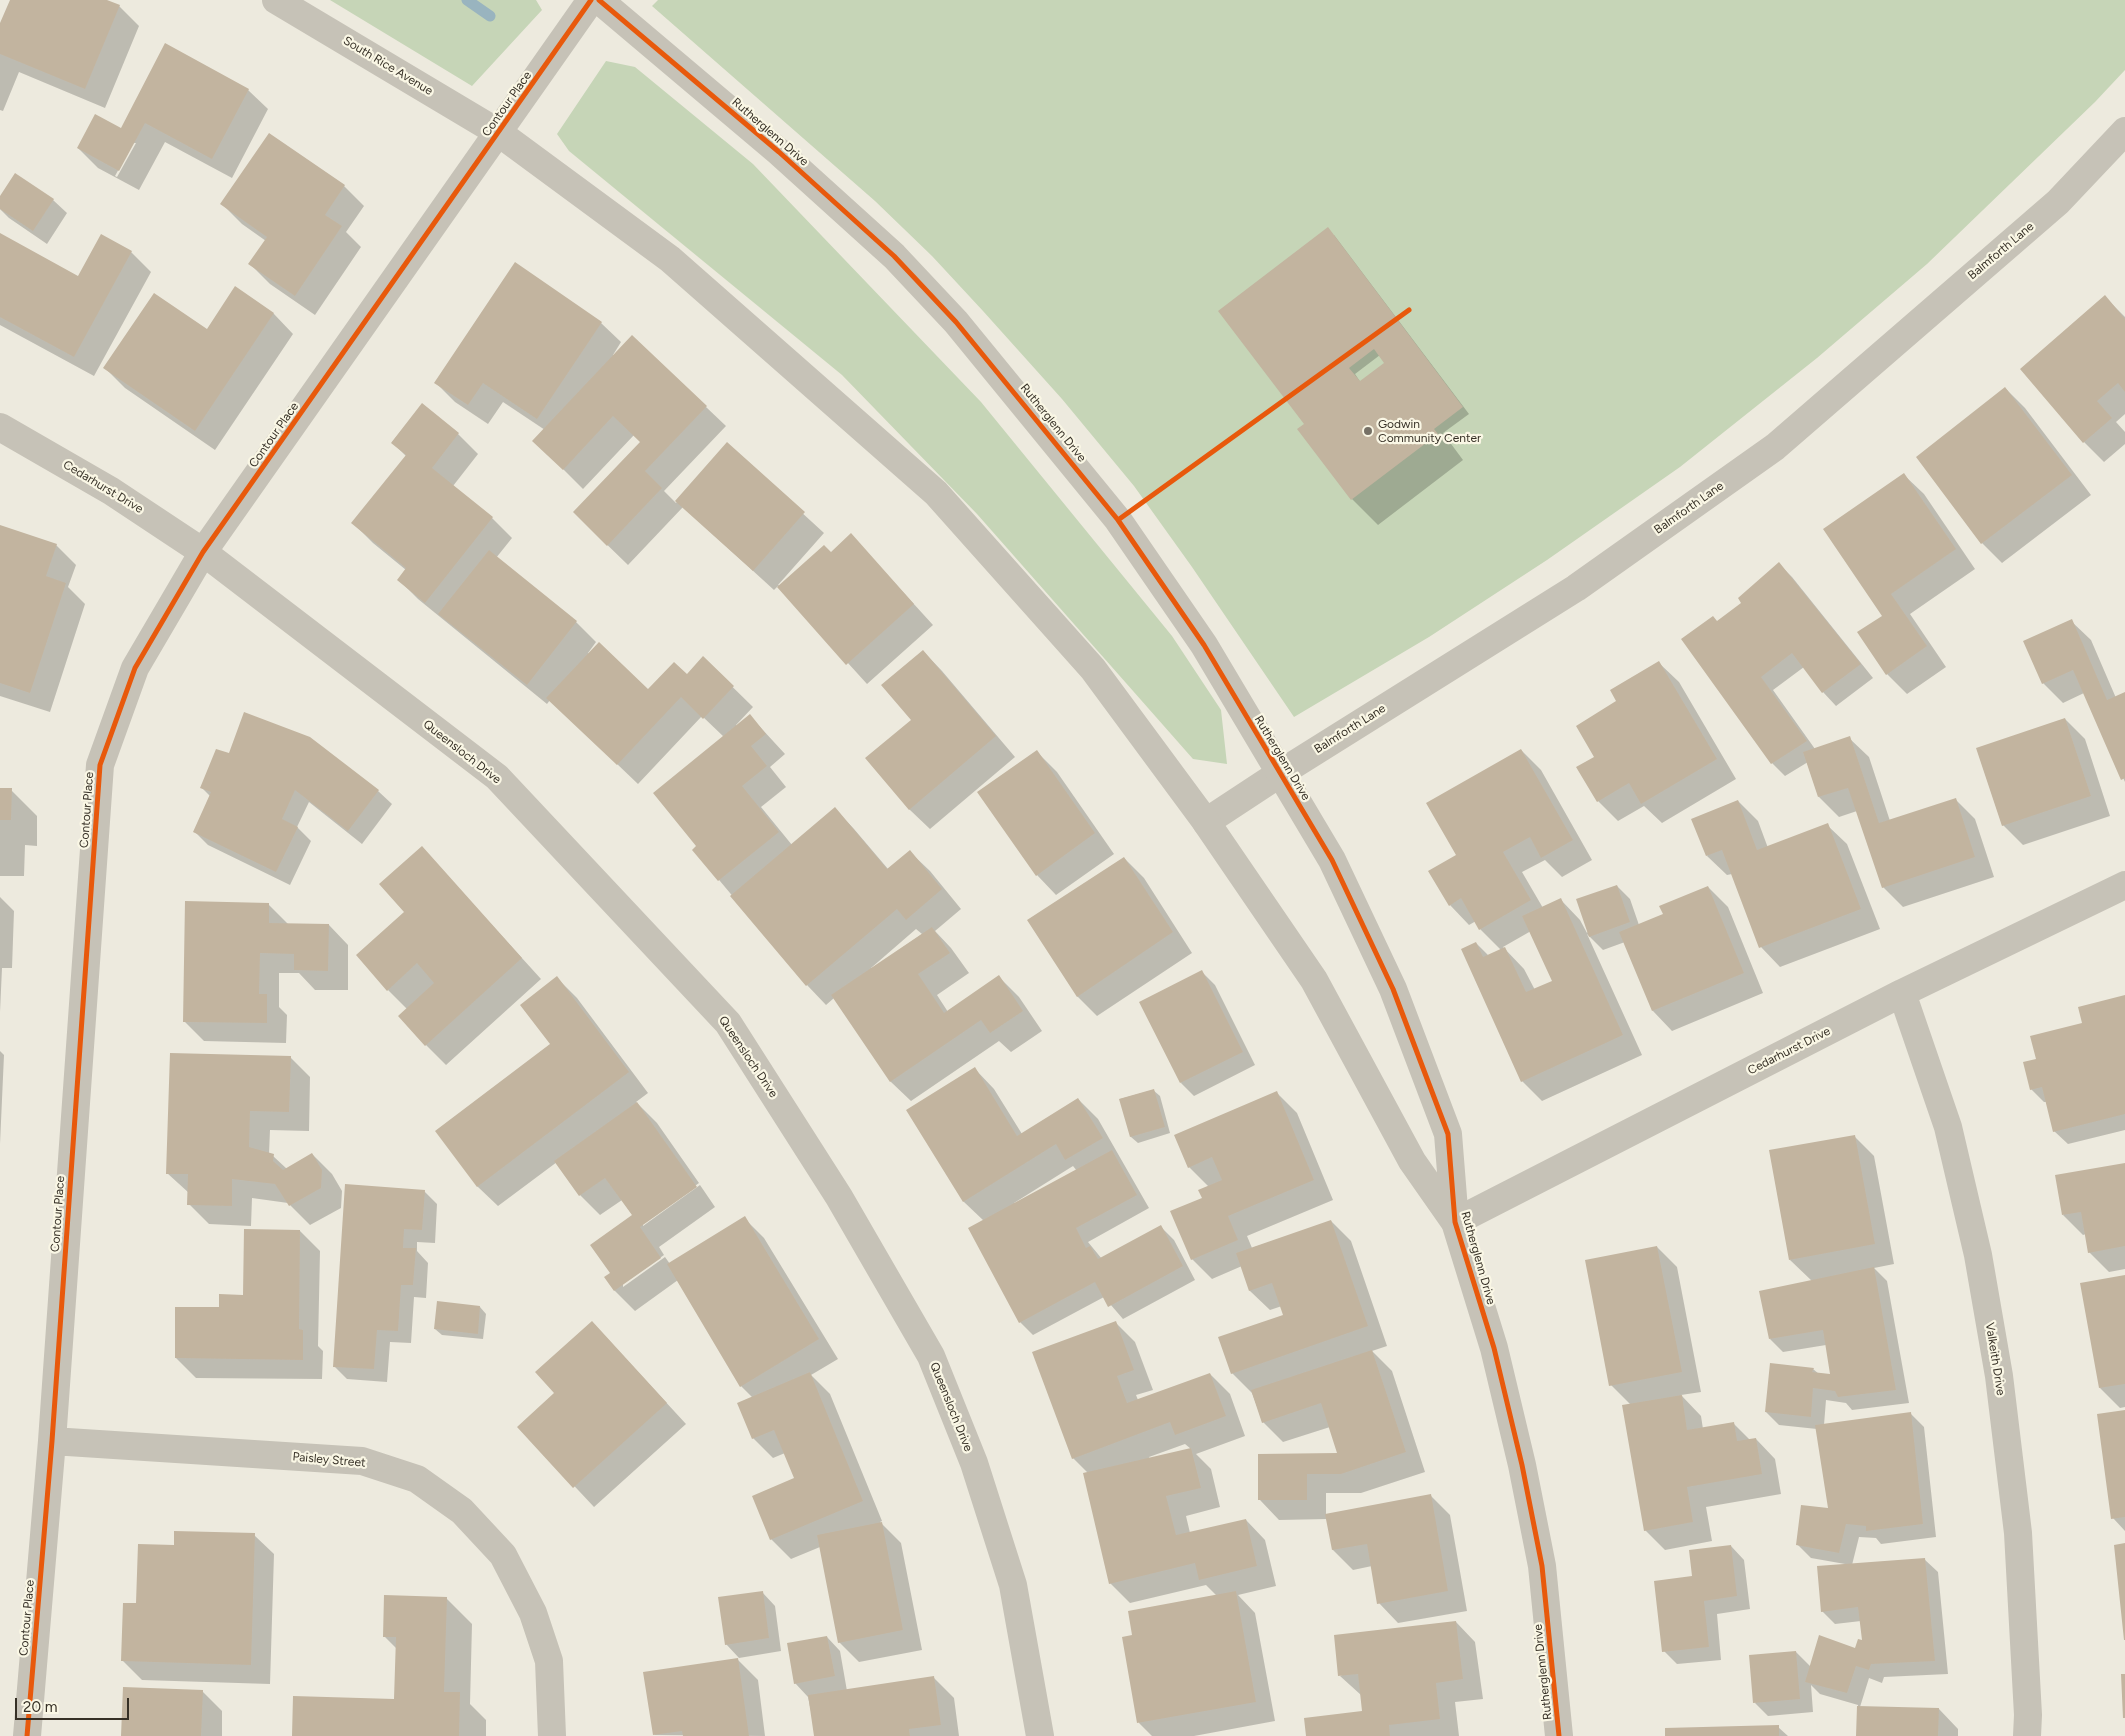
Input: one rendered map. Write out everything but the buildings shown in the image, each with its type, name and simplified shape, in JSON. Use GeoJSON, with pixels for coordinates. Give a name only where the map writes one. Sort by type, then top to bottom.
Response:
{"type":"FeatureCollection","features":[{"type":"Feature","properties":{"kind":"street","name":"South Rice Avenue"},"geometry":{"type":"LineString","coordinates":[[276,0],[499,133]]}},
{"type":"Feature","properties":{"kind":"street","name":"Contour Place"},"geometry":{"type":"LineString","coordinates":[[27,1736],[52,1441],[100,765],[135,668],[203,552],[591,0]]}},
{"type":"Feature","properties":{"kind":"street","name":"Rutherglenn Drive"},"geometry":{"type":"LineString","coordinates":[[600,0],[787,158],[894,256],[956,322],[1118,520],[1204,645],[1279,774],[1332,860],[1393,989],[1448,1134],[1455,1222],[1494,1348],[1537,1538],[1542,1566],[1560,1736]]}},
{"type":"Feature","properties":{"kind":"street","name":"Balmforth Lane"},"geometry":{"type":"LineString","coordinates":[[1206,822],[1279,774],[1576,588],[1775,447],[2058,202],[2125,132]]}},
{"type":"Feature","properties":{"kind":"street","name":"Rutherglenn Drive"},"geometry":{"type":"LineString","coordinates":[[499,133],[670,258],[936,493],[1093,669],[1206,822],[1314,980],[1412,1161],[1455,1222]]}},
{"type":"Feature","properties":{"kind":"street","name":"Cedarhurst Drive"},"geometry":{"type":"LineString","coordinates":[[0,426],[111,491],[203,552]]}},
{"type":"Feature","properties":{"kind":"street","name":"Queensloch Drive"},"geometry":{"type":"LineString","coordinates":[[203,552],[496,777],[728,1023],[839,1198],[931,1356],[974,1463],[1013,1585],[1040,1736]]}},
{"type":"Feature","properties":{"kind":"street","name":"Cedarhurst Drive"},"geometry":{"type":"LineString","coordinates":[[1455,1222],[1902,994],[2125,885]]}},
{"type":"Feature","properties":{"kind":"street","name":"Valkeith Drive"},"geometry":{"type":"LineString","coordinates":[[1902,994],[1948,1126],[1978,1255],[1999,1376],[2018,1532],[2028,1715],[2027,1736]]}},
{"type":"Feature","properties":{"kind":"street","name":"Paisley Street"},"geometry":{"type":"LineString","coordinates":[[52,1441],[362,1461],[417,1479],[462,1511],[503,1555],[533,1613],[548,1661],[552,1736]]}},
{"type":"Feature","properties":{"kind":"green space"},"geometry":{"type":"Polygon","coordinates":[[[330,0],[536,0],[542,10],[472,86],[330,0]]]}},
{"type":"Feature","properties":{"kind":"green space"},"geometry":{"type":"Polygon","coordinates":[[[658,0],[2125,0],[2125,70],[2095,102],[1927,264],[1817,358],[1680,467],[1547,560],[1429,637],[1294,717],[1192,567],[1134,486],[1062,399],[932,256],[875,201],[652,6],[658,0]]]}},
{"type":"Feature","properties":{"kind":"green space"},"geometry":{"type":"Polygon","coordinates":[[[606,61],[635,67],[753,164],[981,402],[1172,636],[1221,710],[1227,764],[1193,759],[977,514],[842,375],[569,151],[557,134],[606,61]]]}},
{"type":"Feature","properties":{"kind":"waterway"},"geometry":{"type":"LineString","coordinates":[[467,0],[490,16]]}},
{"type":"Feature","properties":{"kind":"cycle path"},"geometry":{"type":"LineString","coordinates":[[27,1736],[52,1441],[100,765],[135,668],[203,552],[591,0]]}},
{"type":"Feature","properties":{"kind":"cycle path"},"geometry":{"type":"LineString","coordinates":[[599,0],[779,152],[894,256],[956,322],[1118,520],[1204,645],[1332,860],[1393,989],[1448,1134],[1455,1222],[1494,1348],[1522,1465],[1542,1566],[1559,1736]]}},
{"type":"Feature","properties":{"kind":"cycle path"},"geometry":{"type":"LineString","coordinates":[[1118,520],[1409,310]]}},
{"type":"Feature","properties":{"kind":"place","name":"Godwin Community Center"},"geometry":{"type":"Point","coordinates":[1368,431]}}]}
